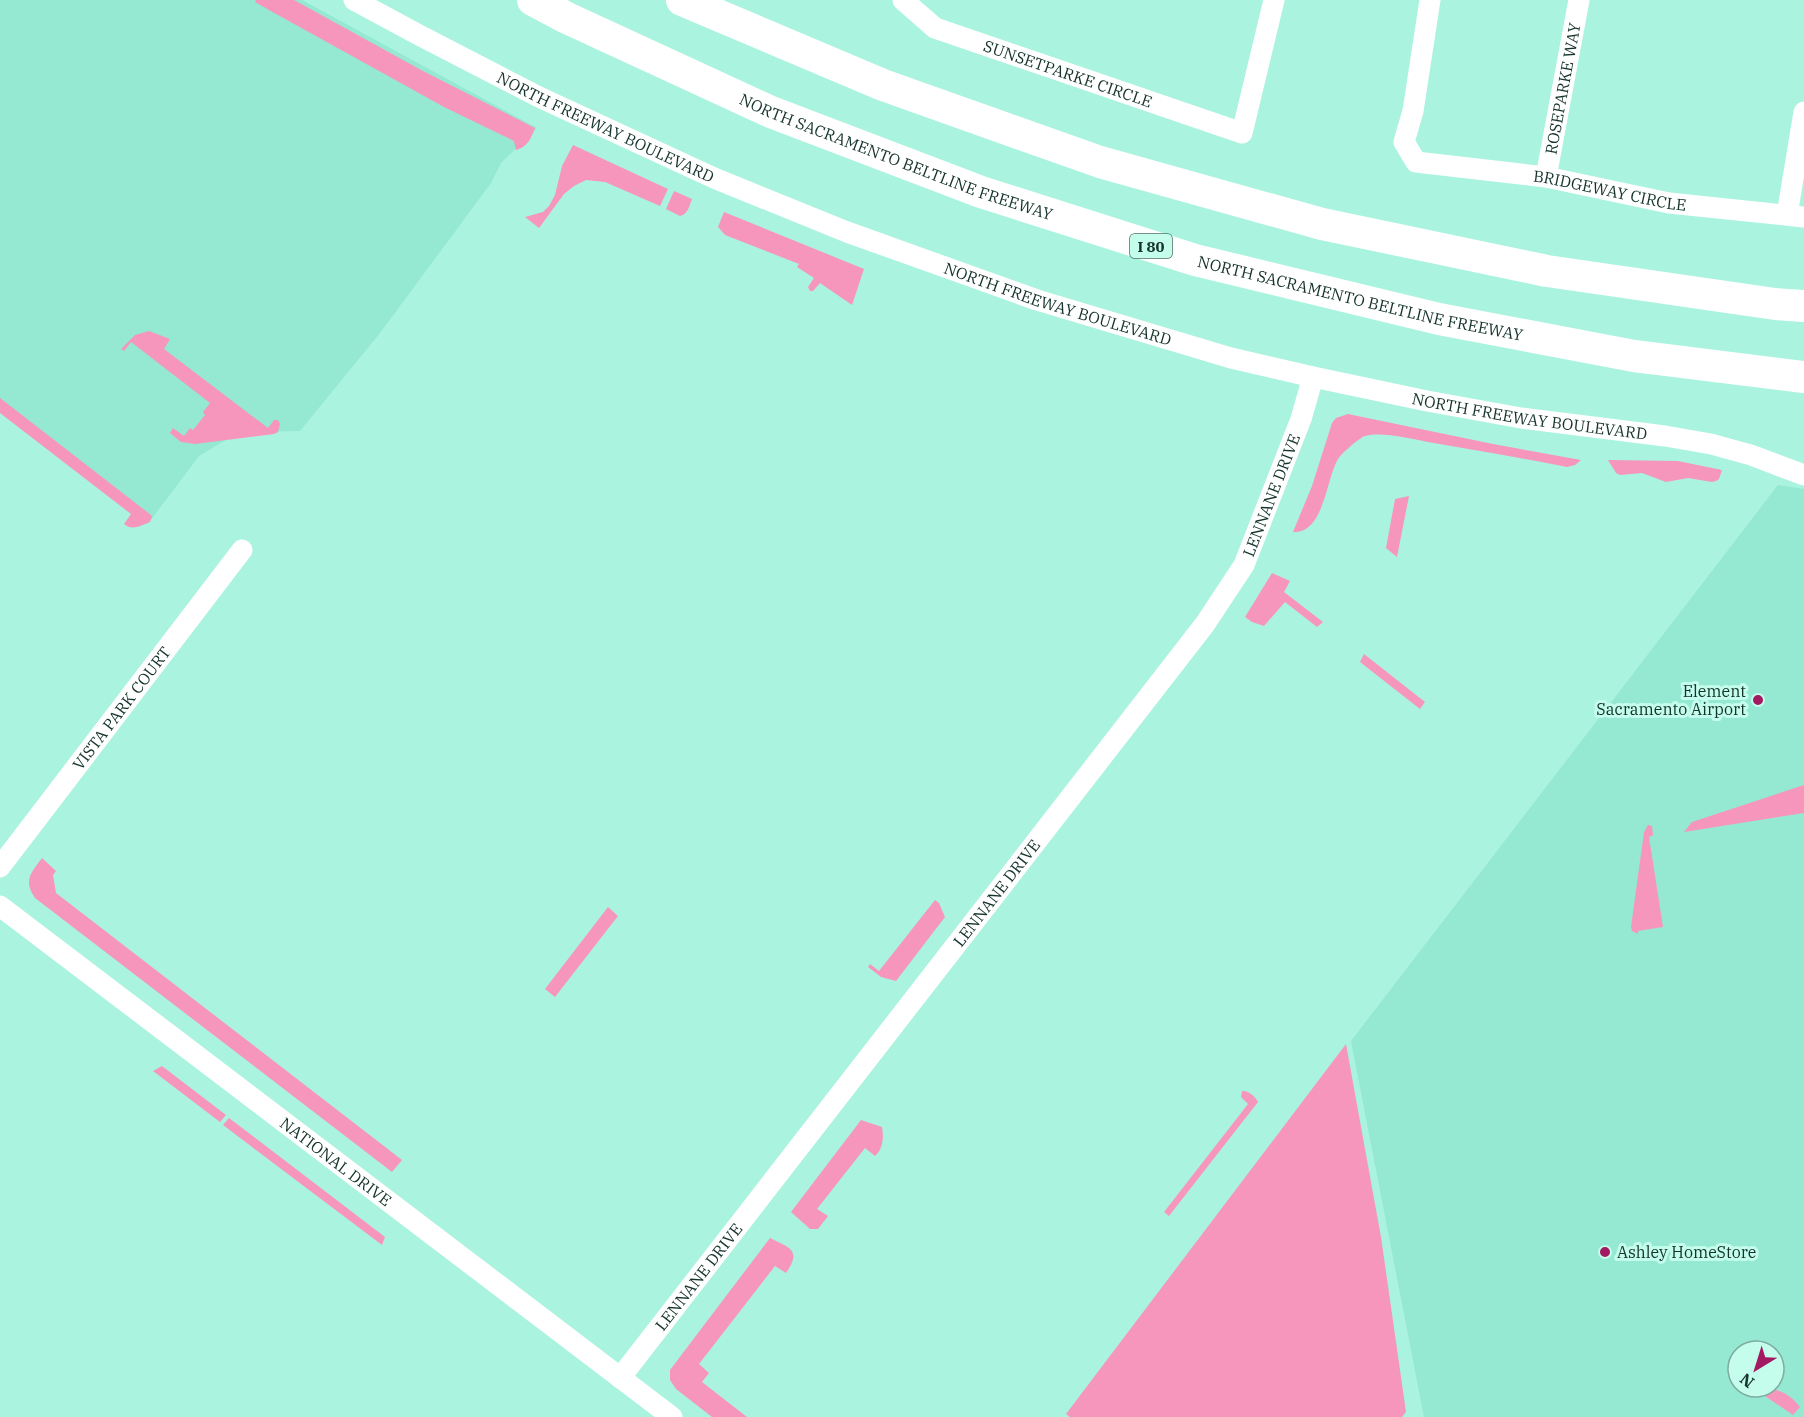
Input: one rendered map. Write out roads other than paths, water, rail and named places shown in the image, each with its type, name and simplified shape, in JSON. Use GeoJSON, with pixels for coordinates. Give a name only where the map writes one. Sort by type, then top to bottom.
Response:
{"type":"FeatureCollection","features":[{"type":"Feature","properties":{"kind":"highway","name":"NORTH SACRAMENTO BELTLINE FREEWAY"},"geometry":{"type":"LineString","coordinates":[[533,0],[567,18],[771,112],[981,192],[1195,260],[1439,320],[1634,356],[1804,377]]}},
{"type":"Feature","properties":{"kind":"highway"},"geometry":{"type":"LineString","coordinates":[[682,0],[883,86],[1089,158],[1311,221],[1547,271],[1775,304],[1804,306]]}},
{"type":"Feature","properties":{"kind":"street","name":"NORTH FREEWAY BOULEVARD"},"geometry":{"type":"LineString","coordinates":[[354,0],[570,112],[714,178],[847,232],[1038,300],[1220,355],[1313,377],[1521,418],[1711,444],[1751,455],[1804,475]]}},
{"type":"Feature","properties":{"kind":"street","name":"SUNSETPARKE CIRCLE"},"geometry":{"type":"LineString","coordinates":[[903,0],[935,28],[1242,133],[1274,0]]}},
{"type":"Feature","properties":{"kind":"street","name":"BRIDGEWAY CIRCLE"},"geometry":{"type":"LineString","coordinates":[[1430,0],[1413,111],[1404,142],[1416,162],[1546,177],[1669,203],[1795,216]]}},
{"type":"Feature","properties":{"kind":"street","name":"ROSEPARKE WAY"},"geometry":{"type":"LineString","coordinates":[[1546,177],[1579,0]]}},
{"type":"Feature","properties":{"kind":"street"},"geometry":{"type":"LineString","coordinates":[[1795,216],[1804,112]]}},
{"type":"Feature","properties":{"kind":"street","name":"LENNANE DRIVE"},"geometry":{"type":"LineString","coordinates":[[620,1377],[1205,624],[1244,565],[1301,419],[1313,377]]}},
{"type":"Feature","properties":{"kind":"street","name":"VISTA PARK COURT"},"geometry":{"type":"LineString","coordinates":[[0,867],[242,550]]}},
{"type":"Feature","properties":{"kind":"street","name":"NATIONAL DRIVE"},"geometry":{"type":"LineString","coordinates":[[0,906],[672,1417]]}},
{"type":"Feature","properties":{"kind":"place","name":"Element Sacramento Airport"},"geometry":{"type":"Point","coordinates":[1758,700]}},
{"type":"Feature","properties":{"kind":"place","name":"Ashley HomeStore"},"geometry":{"type":"Point","coordinates":[1605,1252]}}]}
